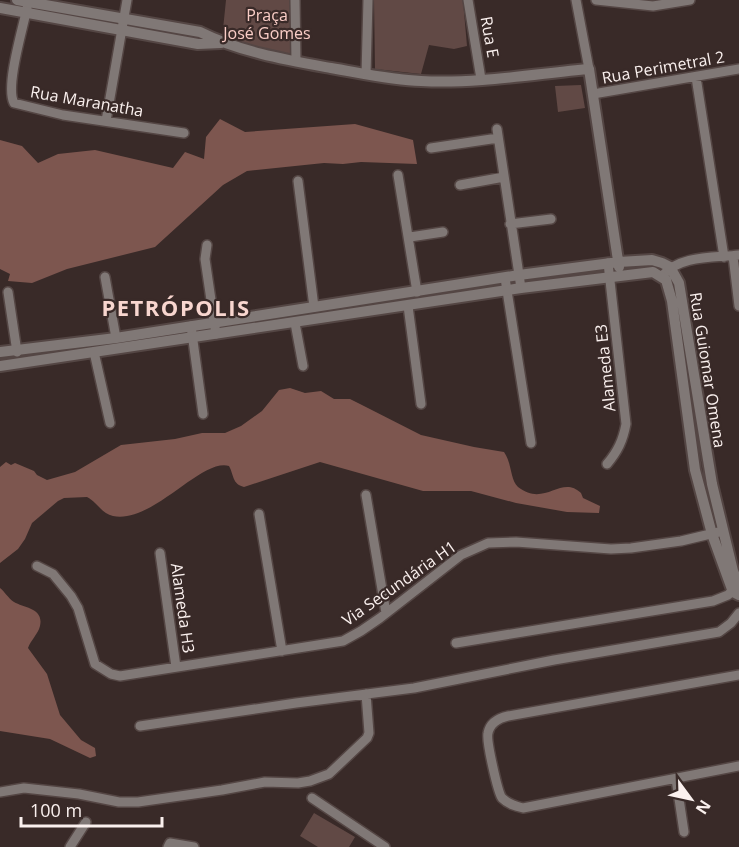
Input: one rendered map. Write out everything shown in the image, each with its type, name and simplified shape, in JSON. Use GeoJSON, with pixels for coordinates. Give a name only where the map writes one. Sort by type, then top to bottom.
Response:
{"type":"FeatureCollection","features":[{"type":"Feature","properties":{"kind":"street"},"geometry":{"type":"LineString","coordinates":[[106,121],[127,0]]}},
{"type":"Feature","properties":{"kind":"street"},"geometry":{"type":"LineString","coordinates":[[295,0],[296,61]]}},
{"type":"Feature","properties":{"kind":"street"},"geometry":{"type":"LineString","coordinates":[[366,74],[368,0]]}},
{"type":"Feature","properties":{"kind":"street","name":"Rua E"},"geometry":{"type":"LineString","coordinates":[[468,0],[482,79]]}},
{"type":"Feature","properties":{"kind":"street"},"geometry":{"type":"LineString","coordinates":[[576,0],[593,94],[615,276]]}},
{"type":"Feature","properties":{"kind":"street"},"geometry":{"type":"LineString","coordinates":[[596,0],[653,6],[672,1],[690,0]]}},
{"type":"Feature","properties":{"kind":"street"},"geometry":{"type":"LineString","coordinates":[[0,8],[23,6],[122,26],[200,32],[221,43],[296,61],[420,81],[482,79],[589,69]]}},
{"type":"Feature","properties":{"kind":"street","name":"Rua Maranatha"},"geometry":{"type":"LineString","coordinates":[[23,6],[12,75],[10,97],[14,103],[63,115],[184,133]]}},
{"type":"Feature","properties":{"kind":"street","name":"Rua Perimetral 2"},"geometry":{"type":"LineString","coordinates":[[593,94],[739,69]]}},
{"type":"Feature","properties":{"kind":"street"},"geometry":{"type":"LineString","coordinates":[[696,77],[732,256],[739,306]]}},
{"type":"Feature","properties":{"kind":"street"},"geometry":{"type":"LineString","coordinates":[[431,148],[498,133],[521,288]]}},
{"type":"Feature","properties":{"kind":"street"},"geometry":{"type":"LineString","coordinates":[[398,174],[410,237],[417,292]]}},
{"type":"Feature","properties":{"kind":"street"},"geometry":{"type":"LineString","coordinates":[[460,185],[504,177]]}},
{"type":"Feature","properties":{"kind":"street"},"geometry":{"type":"LineString","coordinates":[[298,181],[314,307]]}},
{"type":"Feature","properties":{"kind":"street"},"geometry":{"type":"LineString","coordinates":[[510,224],[552,219]]}},
{"type":"Feature","properties":{"kind":"street"},"geometry":{"type":"LineString","coordinates":[[410,237],[443,232]]}},
{"type":"Feature","properties":{"kind":"street"},"geometry":{"type":"LineString","coordinates":[[207,245],[205,259],[216,334]]}},
{"type":"Feature","properties":{"kind":"street"},"geometry":{"type":"LineString","coordinates":[[0,366],[521,288],[666,272],[688,260],[732,256]]}},
{"type":"Feature","properties":{"kind":"street"},"geometry":{"type":"LineString","coordinates":[[0,352],[17,352],[116,338],[519,275],[613,263],[652,260],[662,263],[666,272]]}},
{"type":"Feature","properties":{"kind":"street","name":"Rua Guiomar Omena"},"geometry":{"type":"LineString","coordinates":[[666,272],[679,283],[703,437],[737,589]]}},
{"type":"Feature","properties":{"kind":"street","name":"Rua Guiomar Omena"},"geometry":{"type":"LineString","coordinates":[[666,272],[695,470],[711,534],[737,589]]}},
{"type":"Feature","properties":{"kind":"street","name":"Alameda E3"},"geometry":{"type":"LineString","coordinates":[[607,464],[618,451],[626,424],[615,276]]}},
{"type":"Feature","properties":{"kind":"street"},"geometry":{"type":"LineString","coordinates":[[105,277],[116,338]]}},
{"type":"Feature","properties":{"kind":"street"},"geometry":{"type":"LineString","coordinates":[[505,278],[531,443]]}},
{"type":"Feature","properties":{"kind":"street"},"geometry":{"type":"LineString","coordinates":[[8,292],[17,352]]}},
{"type":"Feature","properties":{"kind":"street"},"geometry":{"type":"LineString","coordinates":[[408,306],[421,404]]}},
{"type":"Feature","properties":{"kind":"street"},"geometry":{"type":"LineString","coordinates":[[295,323],[303,366]]}},
{"type":"Feature","properties":{"kind":"street"},"geometry":{"type":"LineString","coordinates":[[191,326],[204,414]]}},
{"type":"Feature","properties":{"kind":"street"},"geometry":{"type":"LineString","coordinates":[[94,352],[110,423]]}},
{"type":"Feature","properties":{"kind":"street"},"geometry":{"type":"LineString","coordinates":[[366,495],[386,613]]}},
{"type":"Feature","properties":{"kind":"street"},"geometry":{"type":"LineString","coordinates":[[259,514],[282,651]]}},
{"type":"Feature","properties":{"kind":"street","name":"Via Secundária H1"},"geometry":{"type":"LineString","coordinates":[[37,567],[53,574],[78,608],[95,664],[111,675],[128,676],[343,641],[386,613],[461,555],[488,543],[516,542],[621,548],[681,541],[723,531]]}},
{"type":"Feature","properties":{"kind":"street","name":"Alameda H3"},"geometry":{"type":"LineString","coordinates":[[160,553],[176,667]]}},
{"type":"Feature","properties":{"kind":"street"},"geometry":{"type":"LineString","coordinates":[[456,643],[713,601],[737,589]]}},
{"type":"Feature","properties":{"kind":"street"},"geometry":{"type":"LineString","coordinates":[[140,726],[414,688],[554,660],[719,633],[739,613]]}},
{"type":"Feature","properties":{"kind":"street"},"geometry":{"type":"LineString","coordinates":[[739,675],[508,716],[492,724],[488,734],[500,796],[512,806],[523,808],[739,766]]}},
{"type":"Feature","properties":{"kind":"street"},"geometry":{"type":"LineString","coordinates":[[0,792],[24,788],[79,794],[119,802],[138,802],[265,782],[304,782],[329,774],[367,738],[369,733],[366,694]]}},
{"type":"Feature","properties":{"kind":"street"},"geometry":{"type":"LineString","coordinates":[[676,779],[684,832]]}},
{"type":"Feature","properties":{"kind":"street"},"geometry":{"type":"LineString","coordinates":[[312,798],[374,844],[385,847]]}},
{"type":"Feature","properties":{"kind":"street"},"geometry":{"type":"LineString","coordinates":[[70,847],[86,822]]}},
{"type":"Feature","properties":{"kind":"street"},"geometry":{"type":"LineString","coordinates":[[168,847],[170,843],[194,847]]}},
{"type":"Feature","properties":{"kind":"green space","name":"Praça José Gomes"},"geometry":{"type":"Polygon","coordinates":[[[226,0],[293,0],[292,55],[222,39],[226,0]]]}},
{"type":"Feature","properties":{"kind":"green space"},"geometry":{"type":"Polygon","coordinates":[[[374,0],[463,0],[467,46],[454,49],[429,45],[421,74],[375,69],[374,0]]]}},
{"type":"Feature","properties":{"kind":"green space"},"geometry":{"type":"Polygon","coordinates":[[[581,85],[585,108],[558,112],[555,86],[581,85]]]}},
{"type":"Feature","properties":{"kind":"green space"},"geometry":{"type":"Polygon","coordinates":[[[314,813],[355,837],[349,847],[318,847],[300,836],[314,813]]]}},
{"type":"Feature","properties":{"kind":"shaded area"},"geometry":{"type":"Polygon","coordinates":[[[220,119],[245,132],[355,124],[413,140],[417,164],[324,163],[247,171],[223,185],[155,247],[67,269],[32,283],[8,281],[10,274],[0,269],[0,140],[22,146],[38,163],[58,154],[95,150],[173,168],[185,152],[204,159],[206,137],[220,119]]]}},
{"type":"Feature","properties":{"kind":"shaded area"},"geometry":{"type":"Polygon","coordinates":[[[290,388],[305,393],[321,391],[334,399],[350,399],[421,435],[504,452],[518,487],[528,493],[536,494],[559,488],[574,488],[581,493],[583,498],[600,506],[599,513],[567,512],[516,503],[471,491],[423,491],[320,462],[244,487],[235,481],[229,466],[218,466],[191,480],[160,502],[128,516],[109,515],[87,497],[64,498],[32,523],[18,549],[0,563],[0,467],[6,462],[11,465],[15,463],[34,471],[47,480],[75,472],[121,445],[175,439],[202,433],[225,433],[241,426],[262,411],[279,390],[290,388]]]}},
{"type":"Feature","properties":{"kind":"shaded area"},"geometry":{"type":"Polygon","coordinates":[[[0,588],[14,602],[36,612],[39,616],[39,629],[28,648],[47,674],[60,715],[81,740],[95,748],[96,756],[90,758],[50,739],[0,731],[0,588]]]}},
{"type":"Feature","properties":{"kind":"district","name":"PETRÓPOLIS"},"geometry":{"type":"Point","coordinates":[176,308]}}]}
